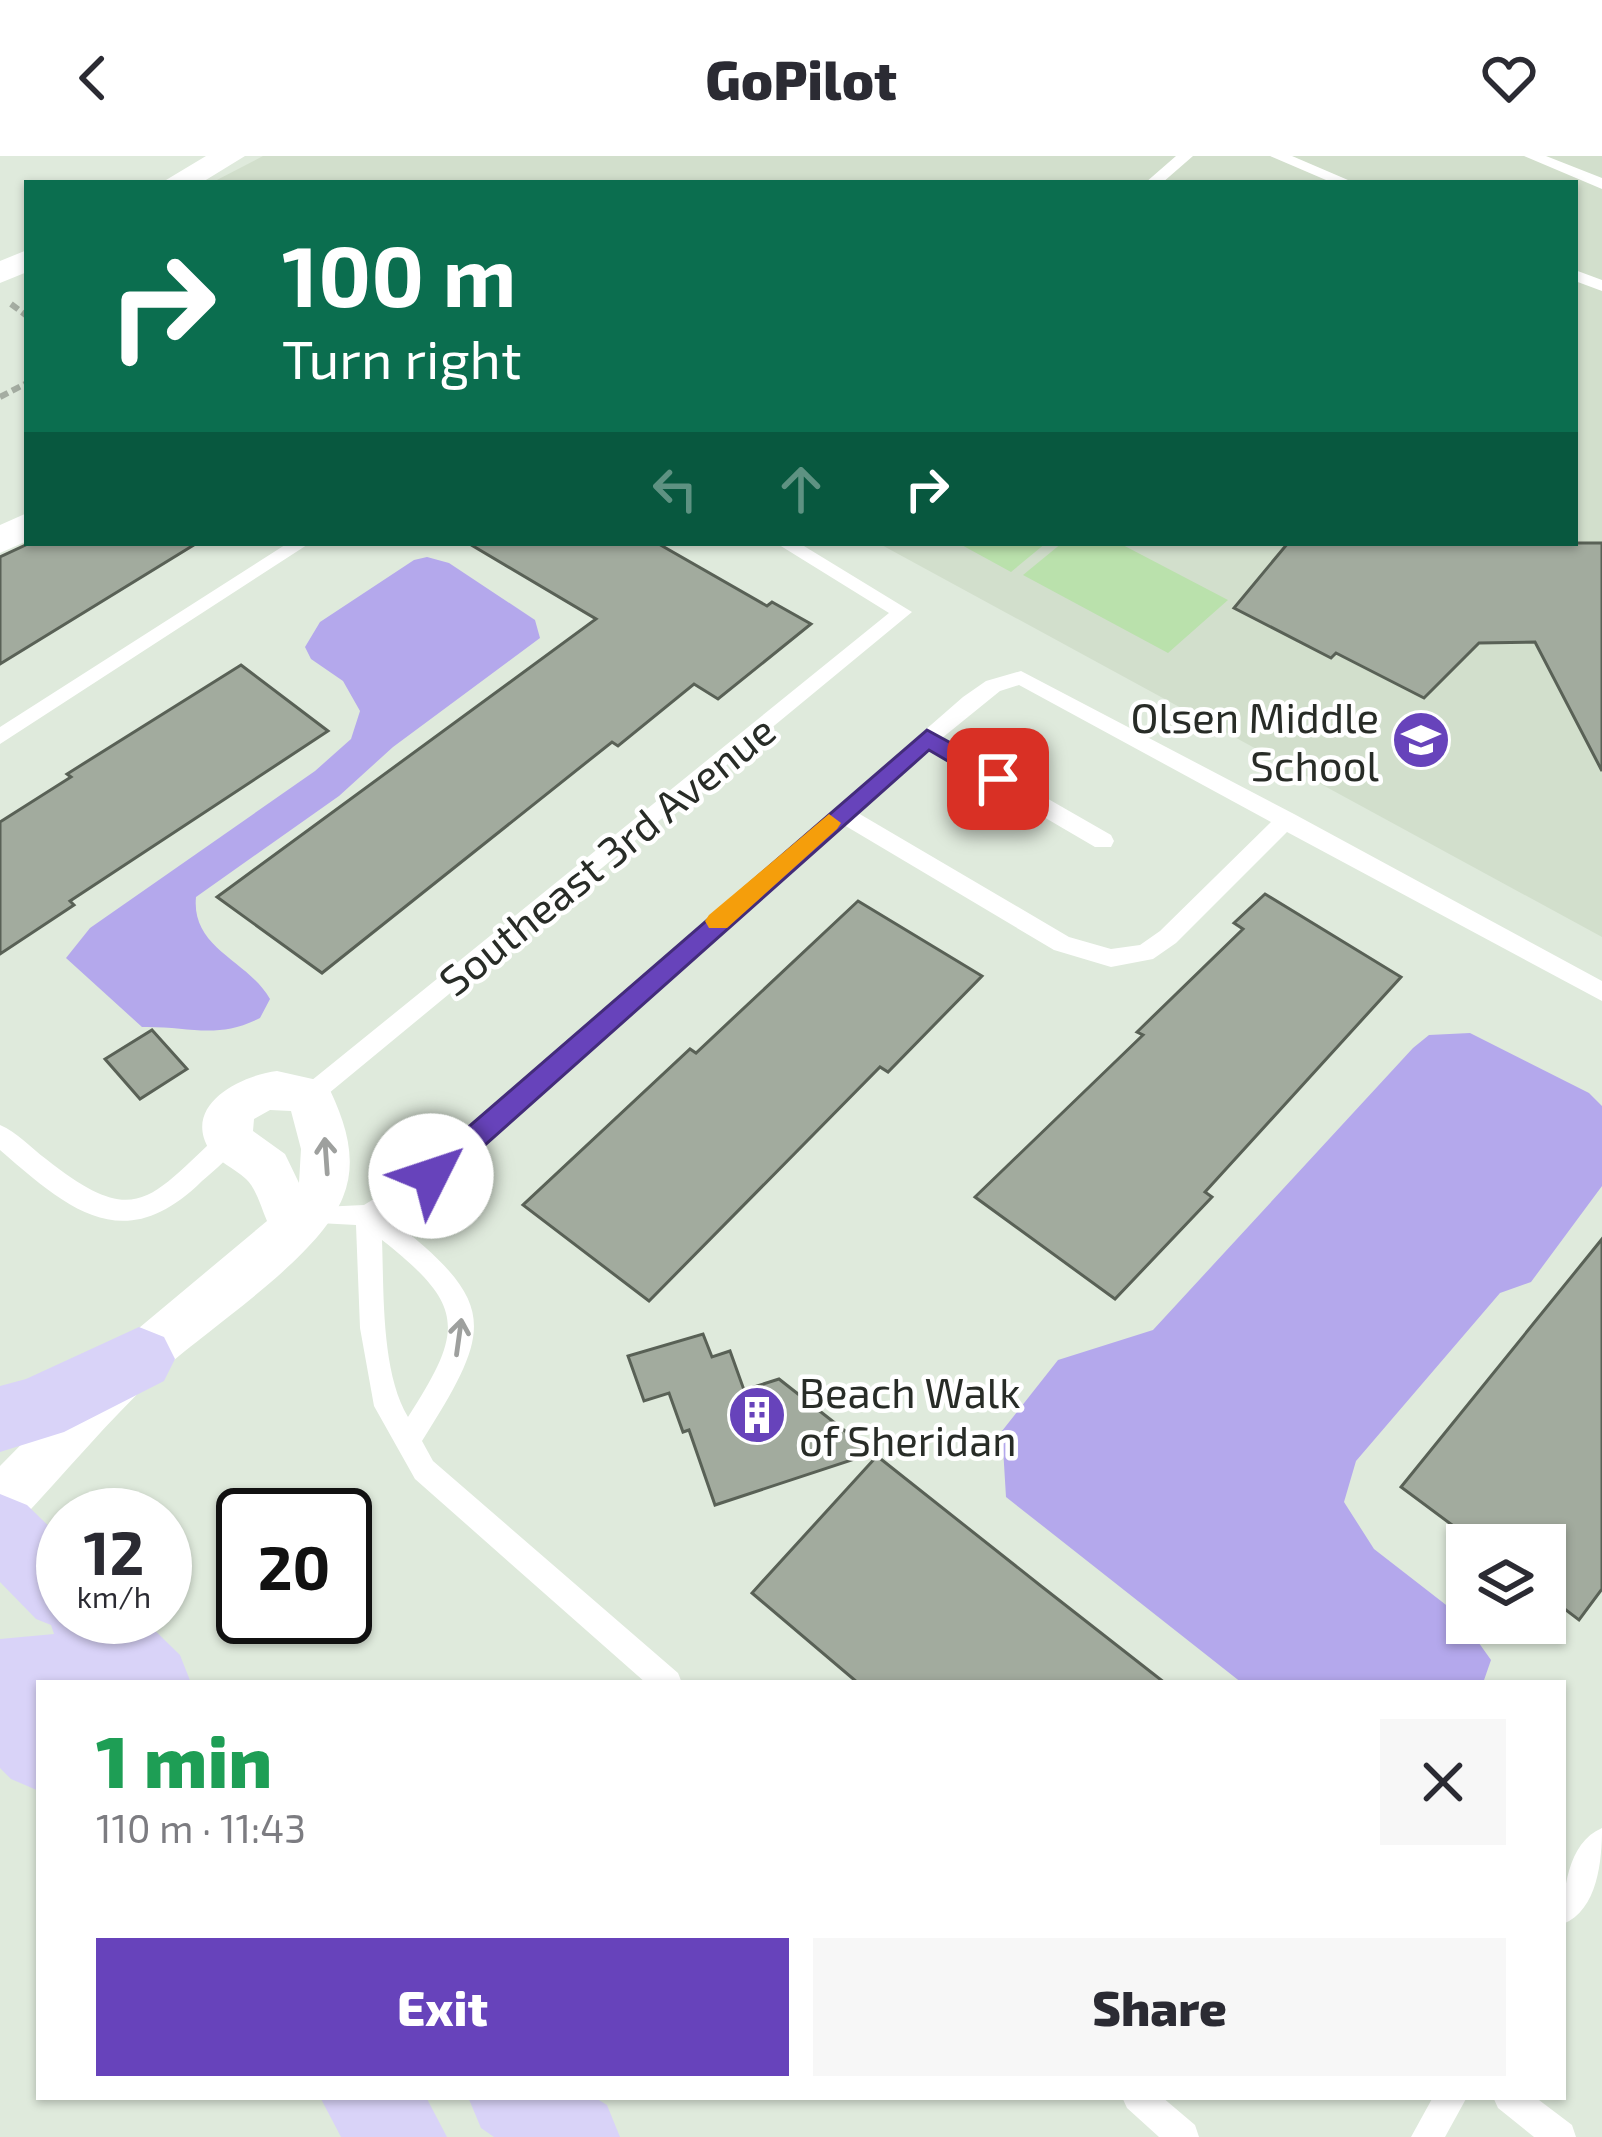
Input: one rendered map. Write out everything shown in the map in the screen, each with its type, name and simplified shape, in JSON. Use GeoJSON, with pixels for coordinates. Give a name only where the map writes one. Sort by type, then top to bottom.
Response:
{"type":"FeatureCollection","features":[{"type":"Feature","properties":{"kind":"main road"},"geometry":{"type":"LineString","coordinates":[[0,1419],[38,1408],[139,1359]]}},
{"type":"Feature","properties":{"kind":"main road"},"geometry":{"type":"LineString","coordinates":[[0,1530],[36,1567]]}},
{"type":"Feature","properties":{"kind":"main road"},"geometry":{"type":"LineString","coordinates":[[113,1644],[149,1680]]}},
{"type":"Feature","properties":{"kind":"main road"},"geometry":{"type":"LineString","coordinates":[[0,1678],[75,1672],[92,1680]]}},
{"type":"Feature","properties":{"kind":"main road"},"geometry":{"type":"LineString","coordinates":[[0,1710],[36,1748]]}},
{"type":"Feature","properties":{"kind":"main road"},"geometry":{"type":"LineString","coordinates":[[367,2100],[402,2137]]}},
{"type":"Feature","properties":{"kind":"main road"},"geometry":{"type":"LineString","coordinates":[[517,2100],[575,2137]]}},
{"type":"Feature","properties":{"kind":"main road"},"geometry":{"type":"LineString","coordinates":[[564,2100],[601,2137]]}},
{"type":"Feature","properties":{"kind":"street"},"geometry":{"type":"LineString","coordinates":[[183,180],[230,156]]}},
{"type":"Feature","properties":{"kind":"street"},"geometry":{"type":"LineString","coordinates":[[0,1504],[139,1359],[302,1221],[326,1183],[329,1165],[323,1128],[309,1096],[277,1087],[252,1094],[231,1110],[229,1141],[268,1168],[302,1221]]}},
{"type":"Feature","properties":{"kind":"lane"},"geometry":{"type":"LineString","coordinates":[[1157,180],[1185,156]]}},
{"type":"Feature","properties":{"kind":"lane"},"geometry":{"type":"LineString","coordinates":[[1277,156],[1339,180]]}},
{"type":"Feature","properties":{"kind":"lane"},"geometry":{"type":"LineString","coordinates":[[1532,156],[1602,184]]}},
{"type":"Feature","properties":{"kind":"lane"},"geometry":{"type":"LineString","coordinates":[[0,736],[296,546]]}},
{"type":"Feature","properties":{"kind":"lane","name":"Southeast 3rd Avenue"},"geometry":{"type":"LineString","coordinates":[[309,1096],[902,612],[790,546]]}},
{"type":"Feature","properties":{"kind":"lane"},"geometry":{"type":"LineString","coordinates":[[302,1221],[368,1215],[431,1176],[927,739],[993,686],[1021,678],[1602,992]]}},
{"type":"Feature","properties":{"kind":"lane"},"geometry":{"type":"LineString","coordinates":[[927,739],[1103,841]]}},
{"type":"Feature","properties":{"kind":"lane"},"geometry":{"type":"LineString","coordinates":[[841,813],[1062,944],[1111,958],[1145,952],[1168,938],[1287,819]]}},
{"type":"Feature","properties":{"kind":"lane"},"geometry":{"type":"LineString","coordinates":[[0,1135],[51,1180],[114,1210],[136,1213],[157,1204],[229,1141]]}},
{"type":"Feature","properties":{"kind":"lane"},"geometry":{"type":"LineString","coordinates":[[368,1215],[373,1328],[387,1406],[424,1470],[665,1680]]}},
{"type":"Feature","properties":{"kind":"lane"},"geometry":{"type":"LineString","coordinates":[[368,1215],[433,1268],[462,1311],[462,1347],[408,1441]]}},
{"type":"Feature","properties":{"kind":"lane"},"geometry":{"type":"LineString","coordinates":[[1566,1904],[1602,1844]]}},
{"type":"Feature","properties":{"kind":"lane"},"geometry":{"type":"LineString","coordinates":[[1141,2100],[1183,2137]]}},
{"type":"Feature","properties":{"kind":"lane"},"geometry":{"type":"LineString","coordinates":[[1427,2137],[1449,2100]]}},
{"type":"Feature","properties":{"kind":"lane"},"geometry":{"type":"LineString","coordinates":[[1513,2100],[1560,2137]]}},
{"type":"Feature","properties":{"kind":"shaded area","name":"Olsen Middle School"},"geometry":{"type":"Polygon","coordinates":[[[263,156],[1602,156],[1602,937],[884,546],[1578,546],[1578,180],[217,180],[263,156]]]}},
{"type":"Feature","properties":{"kind":"shaded area"},"geometry":{"type":"Polygon","coordinates":[[[427,557],[449,563],[535,620],[540,638],[393,747],[339,796],[196,897],[197,915],[211,942],[270,999],[260,1018],[230,1029],[142,1027],[66,958],[90,928],[315,771],[351,739],[360,711],[343,681],[311,659],[305,647],[320,622],[414,560],[427,557]]]}},
{"type":"Feature","properties":{"kind":"shaded area"},"geometry":{"type":"Polygon","coordinates":[[[1470,1033],[1589,1093],[1602,1106],[1602,1186],[1531,1282],[1500,1293],[1356,1461],[1344,1502],[1374,1549],[1446,1605],[1446,1644],[1480,1644],[1491,1660],[1484,1680],[1238,1680],[1006,1497],[1002,1431],[1058,1360],[1153,1330],[1429,1035],[1470,1033]]]}},
{"type":"Feature","properties":{"kind":"green space"},"geometry":{"type":"Polygon","coordinates":[[[963,546],[1042,546],[1011,572],[963,546]]]}},
{"type":"Feature","properties":{"kind":"green space"},"geometry":{"type":"Polygon","coordinates":[[[1058,546],[1125,546],[1228,600],[1168,653],[1023,575],[1058,546]]]}},
{"type":"Feature","properties":{"kind":"building"},"geometry":{"type":"Polygon","coordinates":[[[1602,543],[1602,771],[1535,642],[1479,643],[1424,698],[1336,653],[1331,658],[1234,608],[1286,546],[1602,543]]]}},
{"type":"Feature","properties":{"kind":"building"},"geometry":{"type":"Polygon","coordinates":[[[24,546],[192,546],[0,664],[0,557],[24,546]]]}},
{"type":"Feature","properties":{"kind":"building"},"geometry":{"type":"Polygon","coordinates":[[[473,546],[662,546],[767,606],[772,602],[811,624],[718,699],[694,684],[618,746],[612,742],[322,973],[217,897],[596,619],[473,546]]]}},
{"type":"Feature","properties":{"kind":"building"},"geometry":{"type":"Polygon","coordinates":[[[241,665],[328,731],[70,901],[74,905],[0,954],[0,822],[71,777],[67,774],[241,665]]]}},
{"type":"Feature","properties":{"kind":"building"},"geometry":{"type":"Polygon","coordinates":[[[1265,894],[1401,977],[1205,1192],[1212,1197],[1115,1299],[975,1197],[1143,1035],[1137,1032],[1243,929],[1234,923],[1265,894]]]}},
{"type":"Feature","properties":{"kind":"building"},"geometry":{"type":"Polygon","coordinates":[[[858,901],[982,976],[888,1072],[880,1067],[649,1301],[523,1205],[690,1049],[696,1053],[858,901]]]}},
{"type":"Feature","properties":{"kind":"building"},"geometry":{"type":"Polygon","coordinates":[[[152,1030],[187,1069],[140,1099],[105,1059],[152,1030]]]}},
{"type":"Feature","properties":{"kind":"building"},"geometry":{"type":"Polygon","coordinates":[[[1602,1239],[1602,1589],[1579,1620],[1566,1610],[1566,1524],[1451,1524],[1401,1487],[1602,1239]]]}},
{"type":"Feature","properties":{"kind":"building","name":"Beach Walk of Sheridan"},"geometry":{"type":"Polygon","coordinates":[[[703,1334],[712,1357],[730,1351],[744,1390],[779,1379],[873,1453],[715,1505],[689,1430],[683,1432],[669,1393],[644,1401],[628,1356],[703,1334]]]}},
{"type":"Feature","properties":{"kind":"building"},"geometry":{"type":"Polygon","coordinates":[[[877,1456],[1161,1680],[854,1680],[752,1593],[877,1456]]]}},
{"type":"Feature","properties":{"kind":"slow traffic"},"geometry":{"type":"LineString","coordinates":[[718,921],[829,823]]}},
{"type":"Feature","properties":{"kind":"place","name":"Olsen Middle School"},"geometry":{"type":"Point","coordinates":[1421,740]}},
{"type":"Feature","properties":{"kind":"place","name":"Beach Walk of Sheridan"},"geometry":{"type":"Point","coordinates":[757,1415]}},
{"type":"Feature","properties":{"kind":"route"},"geometry":{"type":"LineString","coordinates":[[431,1176],[927,739],[998,779]]}}]}
